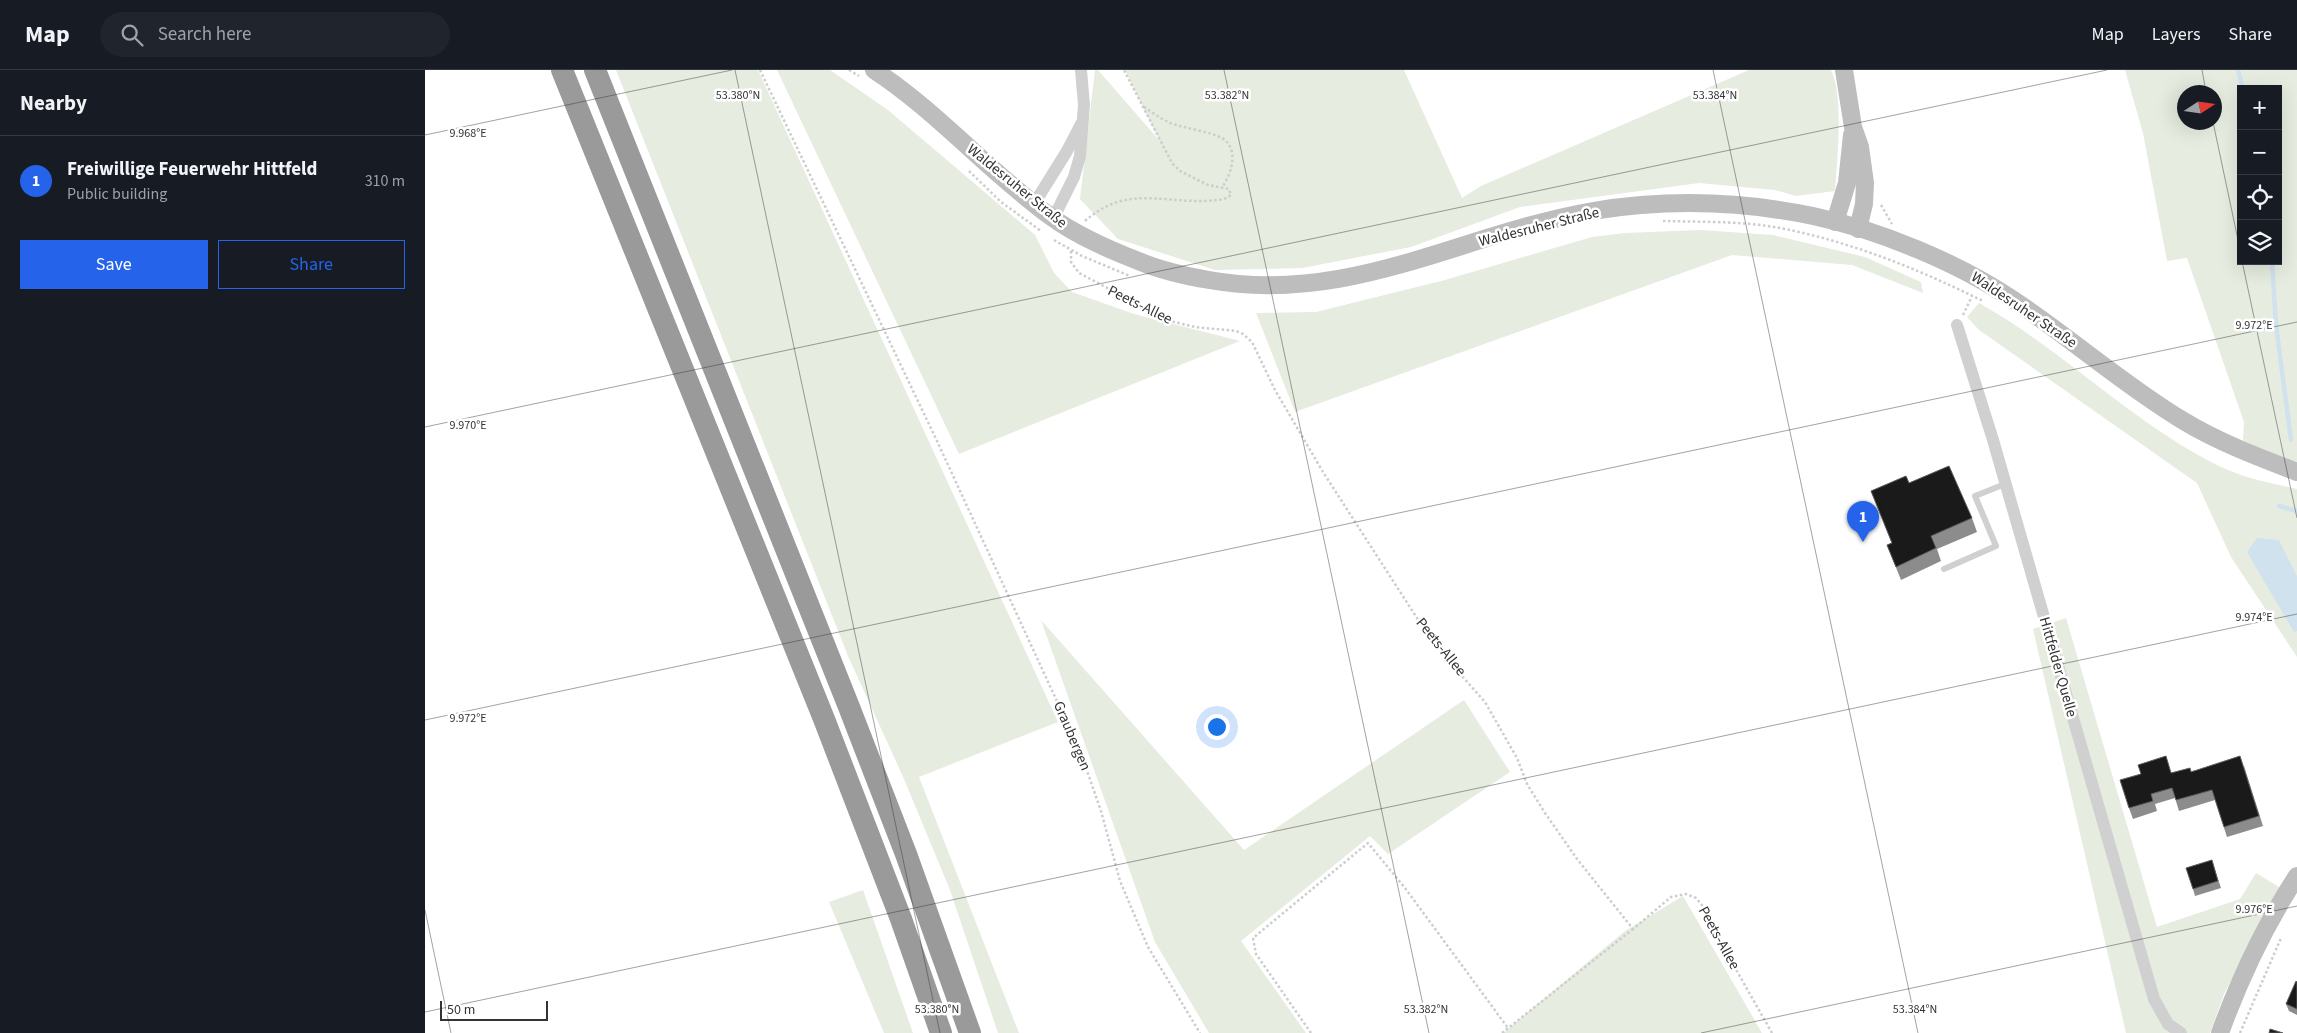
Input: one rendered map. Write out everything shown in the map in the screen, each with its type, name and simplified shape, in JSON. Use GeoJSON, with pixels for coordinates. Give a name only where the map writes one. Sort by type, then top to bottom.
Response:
{"type":"FeatureCollection","features":[{"type":"Feature","properties":{"kind":"highway"},"geometry":{"type":"LineString","coordinates":[[562,70],[825,719],[941,1033]]}},
{"type":"Feature","properties":{"kind":"highway"},"geometry":{"type":"LineString","coordinates":[[595,70],[853,716],[906,854],[970,1033]]}},
{"type":"Feature","properties":{"kind":"street"},"geometry":{"type":"LineString","coordinates":[[1053,219],[1073,177],[1080,156],[1084,91],[1081,70]]}},
{"type":"Feature","properties":{"kind":"street"},"geometry":{"type":"LineString","coordinates":[[1844,70],[1853,127],[1860,147],[1865,183],[1864,204],[1858,229]]}},
{"type":"Feature","properties":{"kind":"street","name":"Waldesruher Straße"},"geometry":{"type":"LineString","coordinates":[[869,74],[918,103],[1034,204],[1053,219],[1077,233],[1144,264],[1195,278],[1237,285],[1268,287],[1340,280],[1383,270],[1555,220],[1594,211],[1629,207],[1680,203],[1727,204],[1769,208],[1835,222],[1935,256],[1975,276],[2020,304],[2182,420],[2225,443],[2297,472]]}},
{"type":"Feature","properties":{"kind":"street"},"geometry":{"type":"LineString","coordinates":[[1034,204],[1067,151],[1082,122]]}},
{"type":"Feature","properties":{"kind":"street"},"geometry":{"type":"LineString","coordinates":[[1835,222],[1847,182],[1853,127]]}},
{"type":"Feature","properties":{"kind":"street","name":"Hittfelder Quelle"},"geometry":{"type":"LineString","coordinates":[[1957,325],[2154,999],[2168,1024],[2181,1033]]}},
{"type":"Feature","properties":{"kind":"street"},"geometry":{"type":"LineString","coordinates":[[2220,1033],[2256,947],[2272,915],[2297,876]]}},
{"type":"Feature","properties":{"kind":"lane"},"geometry":{"type":"LineString","coordinates":[[1944,569],[1996,546],[1975,496],[2005,484]]}},
{"type":"Feature","properties":{"kind":"path","name":"Graubergen"},"geometry":{"type":"LineString","coordinates":[[760,70],[937,441],[1085,765],[1101,810],[1120,881],[1148,947],[1200,1033]]}},
{"type":"Feature","properties":{"kind":"path"},"geometry":{"type":"LineString","coordinates":[[849,70],[869,74]]}},
{"type":"Feature","properties":{"kind":"path"},"geometry":{"type":"LineString","coordinates":[[1085,222],[1108,205],[1124,199],[1145,198],[1180,202],[1230,197],[1229,189],[1223,186],[1208,185],[1180,171],[1172,163],[1124,70]]}},
{"type":"Feature","properties":{"kind":"path"},"geometry":{"type":"LineString","coordinates":[[1143,106],[1169,122],[1223,139],[1231,150],[1233,165],[1231,175],[1223,186]]}},
{"type":"Feature","properties":{"kind":"path"},"geometry":{"type":"LineString","coordinates":[[962,164],[1001,202],[1071,250],[1100,265],[1138,279]]}},
{"type":"Feature","properties":{"kind":"path"},"geometry":{"type":"LineString","coordinates":[[1654,221],[1753,225],[1841,242],[1903,264],[1972,296],[1957,325]]}},
{"type":"Feature","properties":{"kind":"path","name":"Peets-Allee"},"geometry":{"type":"LineString","coordinates":[[1071,250],[1071,262],[1079,273],[1150,312],[1171,322],[1195,328],[1236,331],[1252,342],[1275,390],[1323,472],[1438,649],[1485,702],[1517,758],[1527,784],[1577,860],[1633,929],[1671,898],[1686,894],[1696,898],[1705,909],[1721,943],[1772,1033]]}},
{"type":"Feature","properties":{"kind":"path"},"geometry":{"type":"LineString","coordinates":[[1311,1033],[1255,954],[1253,938],[1367,843],[1405,888],[1508,1028]]}},
{"type":"Feature","properties":{"kind":"path"},"geometry":{"type":"LineString","coordinates":[[1502,1033],[1633,929]]}},
{"type":"Feature","properties":{"kind":"path"},"geometry":{"type":"LineString","coordinates":[[2240,1033],[2282,935]]}},
{"type":"Feature","properties":{"kind":"shaded area"},"geometry":{"type":"Polygon","coordinates":[[[616,70],[758,70],[1058,722],[919,777],[1019,1033],[998,1033],[950,890],[904,779],[848,656],[616,70]]]}},
{"type":"Feature","properties":{"kind":"shaded area"},"geometry":{"type":"Polygon","coordinates":[[[777,70],[830,70],[888,110],[1035,235],[1054,273],[1072,292],[1134,314],[1240,341],[959,454],[777,70]]]}},
{"type":"Feature","properties":{"kind":"shaded area"},"geometry":{"type":"Polygon","coordinates":[[[1095,70],[1098,70],[1159,140],[1125,70],[1404,70],[1462,198],[1481,186],[1749,70],[1831,70],[1835,81],[1839,112],[1835,191],[1796,196],[1775,190],[1699,183],[1520,207],[1411,247],[1302,268],[1215,270],[1118,239],[1080,199],[1095,70]]]}},
{"type":"Feature","properties":{"kind":"shaded area"},"geometry":{"type":"Polygon","coordinates":[[[2125,70],[2297,70],[2297,463],[2243,441],[2244,422],[2187,258],[2167,261],[2143,133],[2125,70]]]}},
{"type":"Feature","properties":{"kind":"shaded area"},"geometry":{"type":"Polygon","coordinates":[[[1700,230],[1773,235],[1865,257],[1921,282],[1923,293],[1852,265],[1732,255],[1295,412],[1256,313],[1316,312],[1445,280],[1592,237],[1625,233],[1700,230]]]}},
{"type":"Feature","properties":{"kind":"shaded area"},"geometry":{"type":"Polygon","coordinates":[[[1979,303],[2040,342],[2126,407],[2186,448],[2217,465],[2237,473],[2257,480],[2297,489],[2297,657],[2231,557],[2197,483],[1979,330],[1967,317],[1979,303]]]}},
{"type":"Feature","properties":{"kind":"shaded area"},"geometry":{"type":"Polygon","coordinates":[[[2066,618],[2157,927],[2240,899],[2256,873],[2279,887],[2224,994],[2210,1033],[2126,1033],[2033,629],[2066,618]]]}},
{"type":"Feature","properties":{"kind":"shaded area"},"geometry":{"type":"Polygon","coordinates":[[[1041,620],[1244,850],[1464,700],[1510,772],[1388,854],[1370,836],[1241,941],[1306,1033],[1209,1033],[1155,942],[1041,620]]]}},
{"type":"Feature","properties":{"kind":"shaded area"},"geometry":{"type":"Polygon","coordinates":[[[863,890],[913,1033],[884,1033],[829,902],[863,890]]]}},
{"type":"Feature","properties":{"kind":"shaded area"},"geometry":{"type":"Polygon","coordinates":[[[1683,896],[1762,1033],[1503,1033],[1625,931],[1683,896]]]}},
{"type":"Feature","properties":{"kind":"water"},"geometry":{"type":"Polygon","coordinates":[[[2257,538],[2279,540],[2297,576],[2297,631],[2294,632],[2247,552],[2257,538]]]}},
{"type":"Feature","properties":{"kind":"building"},"geometry":{"type":"Polygon","coordinates":[[[1949,466],[1972,518],[1931,536],[1936,548],[1896,567],[1887,545],[1892,543],[1871,491],[1906,476],[1909,483],[1949,466]]]}},
{"type":"Feature","properties":{"kind":"building"},"geometry":{"type":"Polygon","coordinates":[[[2166,756],[2171,773],[2190,768],[2191,772],[2240,756],[2259,816],[2224,827],[2212,790],[2176,800],[2172,788],[2151,794],[2153,801],[2129,808],[2120,780],[2141,774],[2138,765],[2166,756]]]}},
{"type":"Feature","properties":{"kind":"building"},"geometry":{"type":"Polygon","coordinates":[[[2212,860],[2218,881],[2193,889],[2186,868],[2212,860]]]}},
{"type":"Feature","properties":{"kind":"building"},"geometry":{"type":"Polygon","coordinates":[[[2297,982],[2297,1009],[2286,1004],[2297,982]]]}},
{"type":"Feature","properties":{"kind":"building"},"geometry":{"type":"Polygon","coordinates":[[[2270,1029],[2283,1033],[2269,1033],[2270,1029]]]}},
{"type":"Feature","properties":{"kind":"waterway"},"geometry":{"type":"LineString","coordinates":[[2238,70],[2242,85]]}},
{"type":"Feature","properties":{"kind":"waterway"},"geometry":{"type":"LineString","coordinates":[[2272,265],[2276,325],[2291,440]]}},
{"type":"Feature","properties":{"kind":"waterway"},"geometry":{"type":"LineString","coordinates":[[2279,506],[2297,511]]}},
{"type":"Feature","properties":{"kind":"place","name":"Freiwillige Feuerwehr Hittfeld"},"geometry":{"type":"Point","coordinates":[1863,542]}}]}
